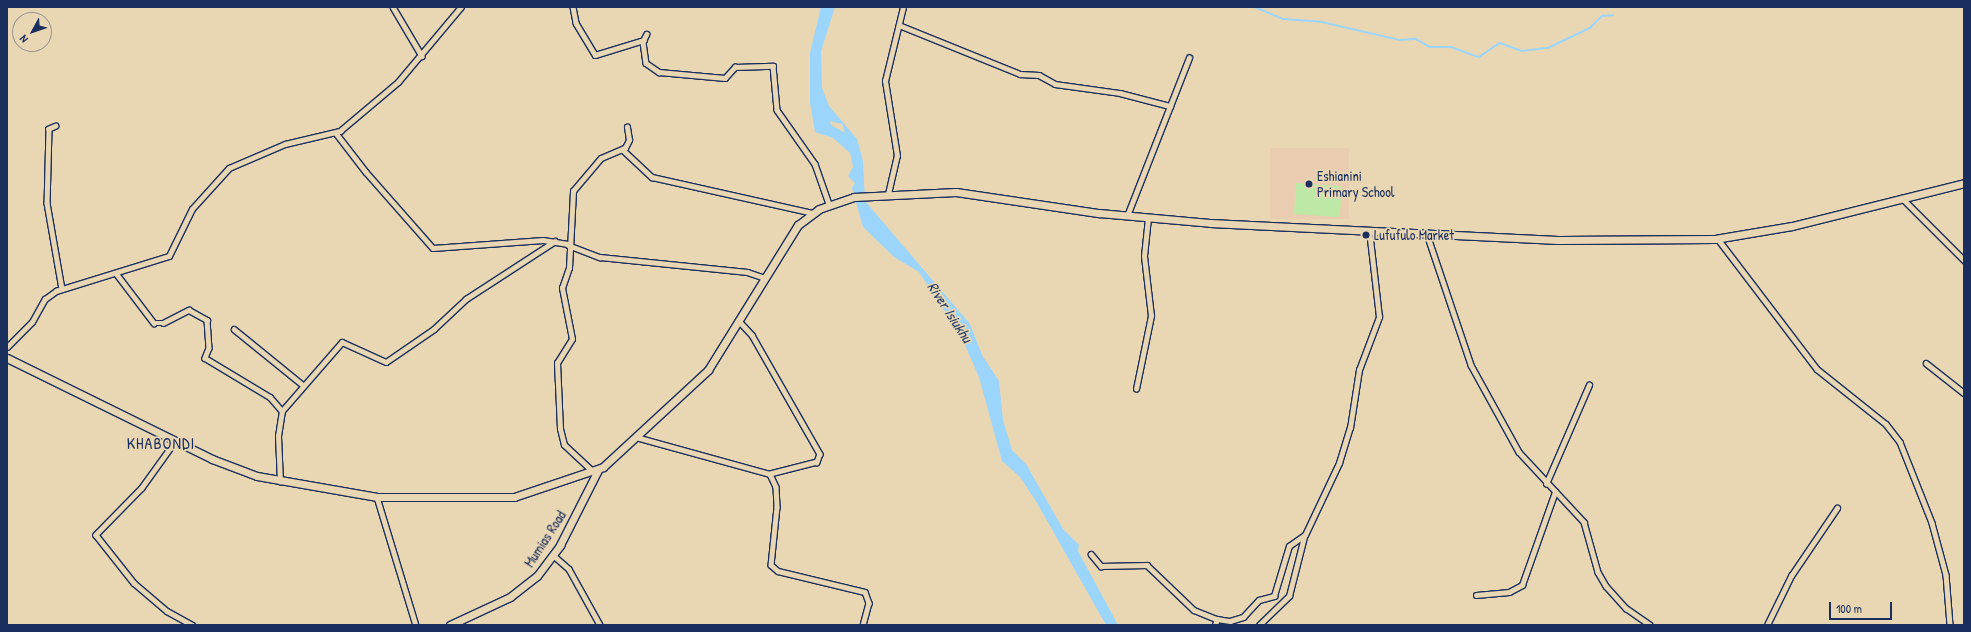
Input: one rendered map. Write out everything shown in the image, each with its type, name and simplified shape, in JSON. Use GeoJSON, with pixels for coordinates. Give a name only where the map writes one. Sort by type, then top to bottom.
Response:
{"type":"FeatureCollection","features":[{"type":"Feature","properties":{"kind":"street"},"geometry":{"type":"LineString","coordinates":[[393,7],[422,56]]}},
{"type":"Feature","properties":{"kind":"street"},"geometry":{"type":"LineString","coordinates":[[7,347],[32,322],[47,297],[62,289],[169,256],[192,209],[229,168],[285,144],[336,132],[398,82],[422,56],[461,7]]}},
{"type":"Feature","properties":{"kind":"street"},"geometry":{"type":"LineString","coordinates":[[573,7],[576,23],[595,55],[644,40]]}},
{"type":"Feature","properties":{"kind":"street"},"geometry":{"type":"LineString","coordinates":[[888,194],[897,156],[885,81],[903,7]]}},
{"type":"Feature","properties":{"kind":"street"},"geometry":{"type":"LineString","coordinates":[[899,24],[1020,74],[1039,74],[1055,84],[1120,93],[1170,106]]}},
{"type":"Feature","properties":{"kind":"street"},"geometry":{"type":"LineString","coordinates":[[647,34],[644,40],[646,63],[660,72],[720,78],[726,77],[735,66],[772,66],[777,110],[815,164],[829,204]]}},
{"type":"Feature","properties":{"kind":"street"},"geometry":{"type":"LineString","coordinates":[[1128,216],[1189,58]]}},
{"type":"Feature","properties":{"kind":"street"},"geometry":{"type":"LineString","coordinates":[[56,126],[48,129],[47,203],[62,289]]}},
{"type":"Feature","properties":{"kind":"street"},"geometry":{"type":"LineString","coordinates":[[595,470],[564,445],[560,429],[557,363],[572,339],[562,289],[567,280],[568,244],[575,186],[604,156],[623,150],[629,140],[627,127]]}},
{"type":"Feature","properties":{"kind":"street"},"geometry":{"type":"LineString","coordinates":[[336,132],[366,172],[433,248],[555,241],[568,244],[600,257],[747,272],[765,278]]}},
{"type":"Feature","properties":{"kind":"street"},"geometry":{"type":"LineString","coordinates":[[623,150],[652,177],[813,213]]}},
{"type":"Feature","properties":{"kind":"street"},"geometry":{"type":"LineString","coordinates":[[7,358],[175,442],[231,468],[280,482],[377,497],[514,497],[595,470],[636,437],[699,380],[740,322],[791,233],[813,213],[829,204],[854,197],[888,194],[956,192],[1148,218],[1558,240],[1718,239],[1792,226],[1964,183]]}},
{"type":"Feature","properties":{"kind":"street"},"geometry":{"type":"LineString","coordinates":[[1902,198],[1964,260]]}},
{"type":"Feature","properties":{"kind":"street"},"geometry":{"type":"LineString","coordinates":[[1136,390],[1151,316],[1144,256],[1148,218]]}},
{"type":"Feature","properties":{"kind":"street"},"geometry":{"type":"LineString","coordinates":[[1259,625],[1289,596],[1305,536],[1345,445],[1354,388],[1379,317],[1369,231]]}},
{"type":"Feature","properties":{"kind":"street"},"geometry":{"type":"LineString","coordinates":[[1427,234],[1471,365],[1519,452],[1546,484],[1584,522],[1598,572],[1606,586],[1626,608],[1650,625]]}},
{"type":"Feature","properties":{"kind":"street"},"geometry":{"type":"LineString","coordinates":[[1718,239],[1817,369],[1886,424],[1900,442],[1934,529],[1946,575],[1950,625]]}},
{"type":"Feature","properties":{"kind":"street"},"geometry":{"type":"LineString","coordinates":[[280,482],[278,436],[282,411],[303,385],[344,342],[386,362],[434,328],[466,299],[555,241]]}},
{"type":"Feature","properties":{"kind":"street"},"geometry":{"type":"LineString","coordinates":[[116,273],[154,323],[163,323],[188,310],[207,320],[208,348],[205,358],[270,397],[282,411]]}},
{"type":"Feature","properties":{"kind":"street"},"geometry":{"type":"LineString","coordinates":[[636,437],[770,474],[817,462],[821,456],[781,382],[748,328],[740,322]]}},
{"type":"Feature","properties":{"kind":"street"},"geometry":{"type":"LineString","coordinates":[[234,329],[303,385]]}},
{"type":"Feature","properties":{"kind":"street"},"geometry":{"type":"LineString","coordinates":[[1926,364],[1964,393]]}},
{"type":"Feature","properties":{"kind":"street"},"geometry":{"type":"LineString","coordinates":[[1546,484],[1589,385]]}},
{"type":"Feature","properties":{"kind":"street"},"geometry":{"type":"LineString","coordinates":[[175,442],[142,488],[96,535],[139,587],[167,611],[192,625]]}},
{"type":"Feature","properties":{"kind":"street","name":"Mumias Road"},"geometry":{"type":"LineString","coordinates":[[450,625],[464,622],[526,587],[553,555],[595,470]]}},
{"type":"Feature","properties":{"kind":"street"},"geometry":{"type":"LineString","coordinates":[[770,474],[776,486],[777,507],[771,565],[778,571],[865,592],[869,603],[863,625]]}},
{"type":"Feature","properties":{"kind":"street"},"geometry":{"type":"LineString","coordinates":[[1476,595],[1508,592],[1522,585],[1555,492]]}},
{"type":"Feature","properties":{"kind":"street"},"geometry":{"type":"LineString","coordinates":[[377,497],[416,625]]}},
{"type":"Feature","properties":{"kind":"street"},"geometry":{"type":"LineString","coordinates":[[1767,625],[1791,576],[1838,508]]}},
{"type":"Feature","properties":{"kind":"street"},"geometry":{"type":"LineString","coordinates":[[1091,554],[1101,566],[1147,565],[1199,613],[1216,619],[1236,620],[1247,615],[1259,600],[1274,596],[1289,546],[1305,536]]}},
{"type":"Feature","properties":{"kind":"street"},"geometry":{"type":"LineString","coordinates":[[553,555],[571,573],[600,625]]}},
{"type":"Feature","properties":{"kind":"street"},"geometry":{"type":"LineString","coordinates":[[1215,625],[1216,619]]}},
{"type":"Feature","properties":{"kind":"shaded area","name":"Eshianini Primary School"},"geometry":{"type":"Polygon","coordinates":[[[1270,148],[1349,148],[1349,219],[1270,219],[1270,148]]]}},
{"type":"Feature","properties":{"kind":"green space"},"geometry":{"type":"Polygon","coordinates":[[[1296,183],[1342,186],[1340,217],[1294,214],[1296,183]]]}},
{"type":"Feature","properties":{"kind":"water","name":"River Isiukhu"},"geometry":{"type":"Polygon","coordinates":[[[821,7],[835,7],[821,51],[822,88],[829,106],[857,139],[863,161],[865,201],[970,324],[982,355],[999,381],[1003,420],[1012,450],[1026,464],[1063,529],[1079,545],[1078,551],[1118,625],[1106,625],[1037,503],[1020,477],[1002,461],[979,377],[961,336],[919,272],[894,257],[863,227],[852,188],[855,183],[848,176],[853,167],[850,153],[833,138],[815,132],[810,103],[810,53],[821,7]],[[830,121],[831,125],[845,133],[842,124],[830,121]]]}},
{"type":"Feature","properties":{"kind":"waterway"},"geometry":{"type":"LineString","coordinates":[[1255,7],[1283,19],[1322,22],[1400,40],[1416,39],[1430,47],[1451,47],[1479,57],[1500,43],[1522,51],[1548,48],[1590,28],[1602,16],[1613,15]]}},
{"type":"Feature","properties":{"kind":"place","name":"Eshianini Primary School"},"geometry":{"type":"Point","coordinates":[1309,184]}},
{"type":"Feature","properties":{"kind":"place","name":"Lufufulo Market"},"geometry":{"type":"Point","coordinates":[1366,235]}},
{"type":"Feature","properties":{"kind":"district","name":"KHABONDI"},"geometry":{"type":"Point","coordinates":[161,443]}}]}
